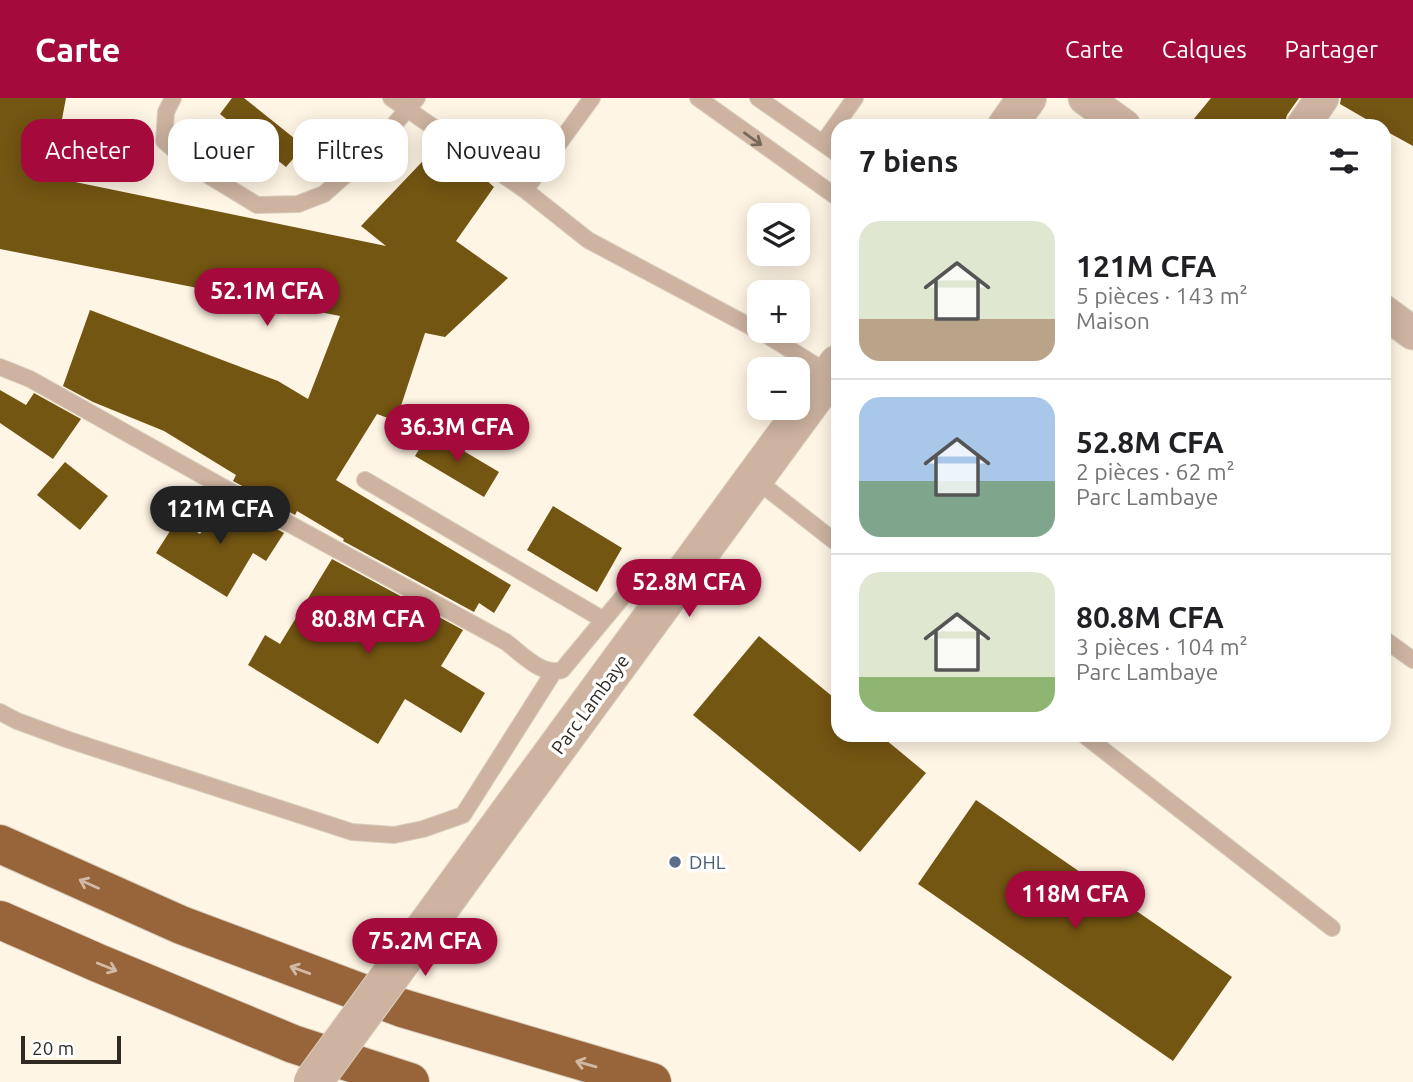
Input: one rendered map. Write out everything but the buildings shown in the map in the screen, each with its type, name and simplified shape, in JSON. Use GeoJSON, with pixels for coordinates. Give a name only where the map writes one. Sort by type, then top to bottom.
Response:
{"type":"FeatureCollection","features":[{"type":"Feature","properties":{"kind":"highway"},"geometry":{"type":"LineString","coordinates":[[0,844],[181,925],[389,1003],[578,1062],[652,1082]]}},
{"type":"Feature","properties":{"kind":"highway"},"geometry":{"type":"LineString","coordinates":[[0,920],[97,964],[293,1044],[410,1082]]}},
{"type":"Feature","properties":{"kind":"street"},"geometry":{"type":"LineString","coordinates":[[1012,119],[1027,98]]}},
{"type":"Feature","properties":{"kind":"street"},"geometry":{"type":"LineString","coordinates":[[1085,98],[1114,119]]}},
{"type":"Feature","properties":{"kind":"street"},"geometry":{"type":"LineString","coordinates":[[1308,119],[1322,98]]}},
{"type":"Feature","properties":{"kind":"street"},"geometry":{"type":"LineString","coordinates":[[1391,317],[1413,333]]}},
{"type":"Feature","properties":{"kind":"street","name":"Parc Lambaye"},"geometry":{"type":"LineString","coordinates":[[313,1082],[831,375]]}},
{"type":"Feature","properties":{"kind":"lane"},"geometry":{"type":"LineString","coordinates":[[173,98],[166,112],[164,141],[193,166],[257,205],[298,204],[324,194],[370,153],[412,104]]}},
{"type":"Feature","properties":{"kind":"lane"},"geometry":{"type":"LineString","coordinates":[[391,98],[412,104],[588,240],[831,368]]}},
{"type":"Feature","properties":{"kind":"lane"},"geometry":{"type":"LineString","coordinates":[[524,190],[592,98]]}},
{"type":"Feature","properties":{"kind":"lane"},"geometry":{"type":"LineString","coordinates":[[698,98],[831,193]]}},
{"type":"Feature","properties":{"kind":"lane"},"geometry":{"type":"LineString","coordinates":[[758,98],[831,149]]}},
{"type":"Feature","properties":{"kind":"lane"},"geometry":{"type":"LineString","coordinates":[[840,119],[855,98]]}},
{"type":"Feature","properties":{"kind":"lane"},"geometry":{"type":"LineString","coordinates":[[822,143],[831,131]]}},
{"type":"Feature","properties":{"kind":"lane"},"geometry":{"type":"LineString","coordinates":[[0,367],[30,379],[506,642],[544,671],[553,673],[562,670],[622,595],[642,581],[685,574]]}},
{"type":"Feature","properties":{"kind":"lane"},"geometry":{"type":"LineString","coordinates":[[755,479],[831,539]]}},
{"type":"Feature","properties":{"kind":"lane"},"geometry":{"type":"LineString","coordinates":[[365,480],[602,619]]}},
{"type":"Feature","properties":{"kind":"lane"},"geometry":{"type":"LineString","coordinates":[[1391,644],[1413,660]]}},
{"type":"Feature","properties":{"kind":"lane"},"geometry":{"type":"LineString","coordinates":[[0,712],[69,740],[352,832],[394,835],[423,829],[463,815],[553,673]]}},
{"type":"Feature","properties":{"kind":"lane"},"geometry":{"type":"LineString","coordinates":[[1093,742],[1332,928]]}},
{"type":"Feature","properties":{"kind":"place","name":"DHL"},"geometry":{"type":"Point","coordinates":[675,862]}}]}
